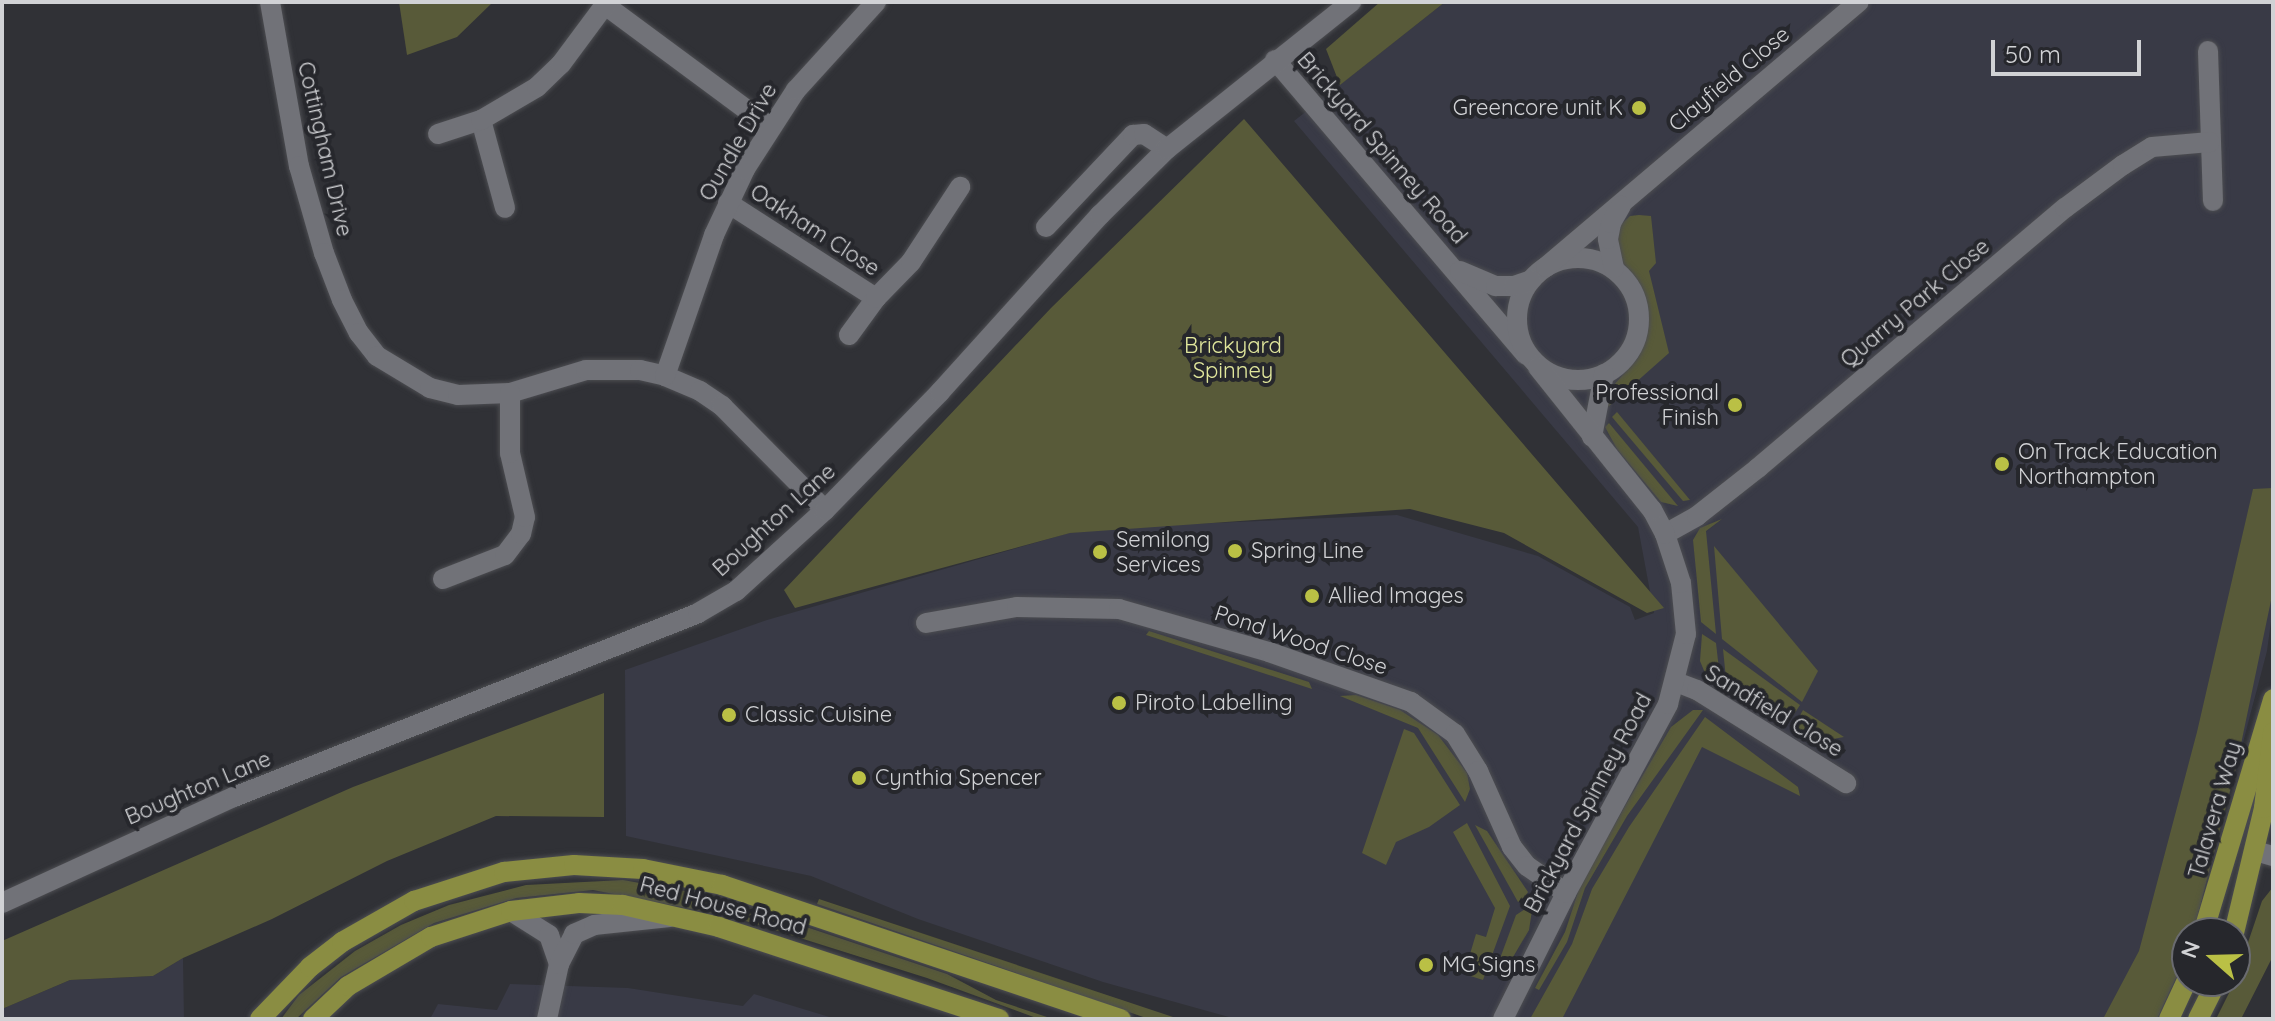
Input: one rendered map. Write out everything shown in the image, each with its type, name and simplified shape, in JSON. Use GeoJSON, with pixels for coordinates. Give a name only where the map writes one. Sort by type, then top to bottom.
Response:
{"type":"FeatureCollection","features":[{"type":"Feature","properties":{"kind":"main road","name":"Talavera Way"},"geometry":{"type":"LineString","coordinates":[[2208,917],[2273,699]]}},
{"type":"Feature","properties":{"kind":"main road"},"geometry":{"type":"LineString","coordinates":[[2240,917],[2264,853],[2264,808],[2273,733]]}},
{"type":"Feature","properties":{"kind":"main road"},"geometry":{"type":"LineString","coordinates":[[260,1019],[310,967],[377,920],[414,901],[472,880],[540,868],[622,866],[722,885],[1121,1019]]}},
{"type":"Feature","properties":{"kind":"main road","name":"Red House Road"},"geometry":{"type":"LineString","coordinates":[[313,1019],[348,986],[409,947],[457,926],[511,911],[605,903],[680,916],[778,944],[999,1019]]}},
{"type":"Feature","properties":{"kind":"main road"},"geometry":{"type":"LineString","coordinates":[[936,956],[994,990],[1081,1019]]}},
{"type":"Feature","properties":{"kind":"main road"},"geometry":{"type":"LineString","coordinates":[[2169,1019],[2179,997]]}},
{"type":"Feature","properties":{"kind":"main road"},"geometry":{"type":"LineString","coordinates":[[2198,1019],[2209,997]]}},
{"type":"Feature","properties":{"kind":"street","name":"Cottingham Drive"},"geometry":{"type":"LineString","coordinates":[[270,2],[299,166],[324,253],[359,333],[377,356],[430,388],[458,395],[488,397],[510,393],[586,370],[640,370],[665,376],[700,391],[722,406],[825,510]]}},
{"type":"Feature","properties":{"kind":"street","name":"Oundle Drive"},"geometry":{"type":"LineString","coordinates":[[665,376],[698,276],[728,203],[770,127],[836,42],[876,2]]}},
{"type":"Feature","properties":{"kind":"street","name":"Boughton Lane"},"geometry":{"type":"LineString","coordinates":[[2,903],[234,797],[698,613],[746,583],[825,510],[940,392],[1100,215],[1167,149],[1351,2]]}},
{"type":"Feature","properties":{"kind":"street","name":"Clayfield Close"},"geometry":{"type":"LineString","coordinates":[[1538,273],[1629,192],[1859,2]]}},
{"type":"Feature","properties":{"kind":"street"},"geometry":{"type":"LineString","coordinates":[[438,134],[481,120],[537,87],[561,64],[606,4],[770,127]]}},
{"type":"Feature","properties":{"kind":"street"},"geometry":{"type":"LineString","coordinates":[[2208,51],[2213,201]]}},
{"type":"Feature","properties":{"kind":"street","name":"Brickyard Spinney Road"},"geometry":{"type":"LineString","coordinates":[[1275,60],[1453,267],[1639,491],[1665,534],[1681,583],[1686,634],[1676,682],[1656,730],[1566,893],[1504,1016]]}},
{"type":"Feature","properties":{"kind":"street"},"geometry":{"type":"LineString","coordinates":[[481,120],[505,208]]}},
{"type":"Feature","properties":{"kind":"street"},"geometry":{"type":"LineString","coordinates":[[1046,227],[1133,135],[1144,134],[1167,149]]}},
{"type":"Feature","properties":{"kind":"street","name":"Quarry Park Close"},"geometry":{"type":"LineString","coordinates":[[1665,534],[1697,516],[1758,468],[2065,208],[2123,165],[2152,147],[2210,142]]}},
{"type":"Feature","properties":{"kind":"street","name":"Oakham Close"},"geometry":{"type":"LineString","coordinates":[[849,335],[876,298],[911,262],[960,187]]}},
{"type":"Feature","properties":{"kind":"street","name":"Clayfield Close"},"geometry":{"type":"LineString","coordinates":[[1614,268],[1608,254],[1611,223],[1629,192]]}},
{"type":"Feature","properties":{"kind":"street","name":"Oakham Close"},"geometry":{"type":"LineString","coordinates":[[728,203],[876,298]]}},
{"type":"Feature","properties":{"kind":"street"},"geometry":{"type":"LineString","coordinates":[[1573,258],[1601,262],[1614,268],[1636,297],[1639,324],[1631,350],[1604,374],[1570,379],[1532,361],[1518,337],[1517,317],[1521,297],[1538,273],[1573,258]]}},
{"type":"Feature","properties":{"kind":"street","name":"Brickyard Spinney Road"},"geometry":{"type":"LineString","coordinates":[[1453,267],[1496,286],[1514,286],[1538,273]]}},
{"type":"Feature","properties":{"kind":"street"},"geometry":{"type":"LineString","coordinates":[[1592,437],[1604,374]]}},
{"type":"Feature","properties":{"kind":"street"},"geometry":{"type":"LineString","coordinates":[[443,579],[505,555],[521,534],[525,517],[510,453],[510,393]]}},
{"type":"Feature","properties":{"kind":"street","name":"Pond Wood Close"},"geometry":{"type":"LineString","coordinates":[[926,623],[1017,607],[1119,609],[1269,652],[1411,702],[1455,734],[1478,771],[1512,847],[1527,866],[1566,893]]}},
{"type":"Feature","properties":{"kind":"street","name":"Sandfield Close"},"geometry":{"type":"LineString","coordinates":[[1676,682],[1697,690],[1846,783]]}},
{"type":"Feature","properties":{"kind":"street"},"geometry":{"type":"LineString","coordinates":[[511,911],[549,935],[559,964]]}},
{"type":"Feature","properties":{"kind":"street"},"geometry":{"type":"LineString","coordinates":[[547,1019],[559,964],[574,934],[594,925],[680,916]]}},
{"type":"Feature","properties":{"kind":"shaded area"},"geometry":{"type":"Polygon","coordinates":[[[1445,2],[2273,2],[2273,607],[2267,651],[2197,917],[2171,917],[2171,990],[2158,1019],[1236,1019],[1103,982],[918,919],[811,876],[626,836],[625,670],[767,620],[1069,533],[1118,527],[1397,515],[1538,556],[1630,607],[1635,620],[1654,613],[1638,527],[1294,121],[1445,2]]]}},
{"type":"Feature","properties":{"kind":"shaded area"},"geometry":{"type":"Polygon","coordinates":[[[183,958],[184,1019],[2,1019],[2,1009],[70,980],[153,976],[183,958]]]}},
{"type":"Feature","properties":{"kind":"shaded area"},"geometry":{"type":"Polygon","coordinates":[[[510,984],[628,988],[743,1006],[754,994],[836,1019],[430,1019],[438,1004],[497,1010],[510,984]]]}},
{"type":"Feature","properties":{"kind":"green space"},"geometry":{"type":"Polygon","coordinates":[[[399,2],[493,2],[457,37],[407,55],[399,2]]]}},
{"type":"Feature","properties":{"kind":"green space"},"geometry":{"type":"Polygon","coordinates":[[[1380,2],[1445,2],[1340,85],[1326,49],[1380,2]]]}},
{"type":"Feature","properties":{"kind":"green space","name":"Brickyard Spinney"},"geometry":{"type":"Polygon","coordinates":[[[1244,119],[1664,608],[1647,613],[1504,533],[1410,509],[1070,533],[795,608],[784,590],[1051,308],[1244,119]]]}},
{"type":"Feature","properties":{"kind":"green space"},"geometry":{"type":"Polygon","coordinates":[[[1630,216],[1651,216],[1656,263],[1649,271],[1669,353],[1608,407],[1611,388],[1638,358],[1646,338],[1648,320],[1643,300],[1616,263],[1616,229],[1630,216]]]}},
{"type":"Feature","properties":{"kind":"green space"},"geometry":{"type":"Polygon","coordinates":[[[1617,412],[1690,500],[1683,501],[1612,417],[1617,412]]]}},
{"type":"Feature","properties":{"kind":"green space"},"geometry":{"type":"Polygon","coordinates":[[[1609,423],[1678,506],[1661,502],[1617,449],[1605,427],[1609,423]]]}},
{"type":"Feature","properties":{"kind":"green space"},"geometry":{"type":"Polygon","coordinates":[[[2273,488],[2273,591],[2236,768],[2197,917],[2171,917],[2171,989],[2157,1019],[2103,1019],[2139,951],[2197,732],[2253,489],[2273,488]]]}},
{"type":"Feature","properties":{"kind":"green space"},"geometry":{"type":"Polygon","coordinates":[[[1722,519],[1706,531],[1716,634],[1701,622],[1693,540],[1700,528],[1722,519]]]}},
{"type":"Feature","properties":{"kind":"green space"},"geometry":{"type":"Polygon","coordinates":[[[1714,546],[1818,671],[1802,702],[1722,639],[1714,546]]]}},
{"type":"Feature","properties":{"kind":"green space"},"geometry":{"type":"Polygon","coordinates":[[[1149,631],[1309,682],[1312,689],[1146,635],[1149,631]]]}},
{"type":"Feature","properties":{"kind":"green space"},"geometry":{"type":"Polygon","coordinates":[[[1702,634],[1716,643],[1721,687],[1705,673],[1700,661],[1702,634]]]}},
{"type":"Feature","properties":{"kind":"green space"},"geometry":{"type":"Polygon","coordinates":[[[1723,649],[1800,705],[1787,725],[1727,689],[1723,649]]]}},
{"type":"Feature","properties":{"kind":"green space"},"geometry":{"type":"Polygon","coordinates":[[[604,693],[604,817],[496,816],[387,861],[272,919],[183,958],[153,976],[70,980],[2,1009],[2,941],[353,787],[604,693]]]}},
{"type":"Feature","properties":{"kind":"green space"},"geometry":{"type":"Polygon","coordinates":[[[1356,695],[1400,710],[1438,735],[1467,773],[1470,789],[1465,802],[1418,728],[1340,696],[1356,695]]]}},
{"type":"Feature","properties":{"kind":"green space"},"geometry":{"type":"Polygon","coordinates":[[[1693,710],[1703,710],[1627,816],[1585,888],[1567,942],[1539,990],[1535,988],[1565,932],[1580,886],[1629,799],[1671,727],[1693,710]]]}},
{"type":"Feature","properties":{"kind":"green space"},"geometry":{"type":"Polygon","coordinates":[[[1803,710],[1844,737],[1822,741],[1793,728],[1803,710]]]}},
{"type":"Feature","properties":{"kind":"green space"},"geometry":{"type":"Polygon","coordinates":[[[1705,717],[1798,787],[1800,796],[1702,747],[1562,1019],[1530,1019],[1572,944],[1592,889],[1629,827],[1705,717]]]}},
{"type":"Feature","properties":{"kind":"green space"},"geometry":{"type":"Polygon","coordinates":[[[1404,729],[1414,733],[1460,805],[1429,827],[1396,842],[1386,865],[1362,853],[1404,729]]]}},
{"type":"Feature","properties":{"kind":"green space"},"geometry":{"type":"Polygon","coordinates":[[[1467,823],[1510,906],[1483,980],[1464,974],[1476,934],[1486,937],[1495,908],[1453,832],[1467,823]]]}},
{"type":"Feature","properties":{"kind":"green space"},"geometry":{"type":"Polygon","coordinates":[[[1475,825],[1487,831],[1528,892],[1518,902],[1475,825]]]}},
{"type":"Feature","properties":{"kind":"green space"},"geometry":{"type":"Polygon","coordinates":[[[623,880],[713,896],[947,974],[996,1000],[1053,1019],[1039,1019],[927,978],[733,917],[593,890],[516,898],[434,923],[341,977],[296,1019],[281,1019],[299,995],[355,951],[401,925],[449,905],[526,885],[623,880]]]}},
{"type":"Feature","properties":{"kind":"green space"},"geometry":{"type":"Polygon","coordinates":[[[2273,887],[2273,956],[2241,1019],[2216,1019],[2227,997],[2251,997],[2251,934],[2262,901],[2273,887]]]}},
{"type":"Feature","properties":{"kind":"green space"},"geometry":{"type":"Polygon","coordinates":[[[819,899],[1179,1019],[1149,1019],[817,904],[819,899]]]}},
{"type":"Feature","properties":{"kind":"green space"},"geometry":{"type":"Polygon","coordinates":[[[1533,904],[1529,930],[1503,974],[1495,972],[1516,915],[1533,904]]]}},
{"type":"Feature","properties":{"kind":"place","name":"Greencore unit K"},"geometry":{"type":"Point","coordinates":[1639,108]}},
{"type":"Feature","properties":{"kind":"place","name":"Professional Finish"},"geometry":{"type":"Point","coordinates":[1735,405]}},
{"type":"Feature","properties":{"kind":"place","name":"On Track Education Northampton"},"geometry":{"type":"Point","coordinates":[2002,464]}},
{"type":"Feature","properties":{"kind":"place","name":"Spring Line"},"geometry":{"type":"Point","coordinates":[1235,551]}},
{"type":"Feature","properties":{"kind":"place","name":"Semilong Services"},"geometry":{"type":"Point","coordinates":[1100,552]}},
{"type":"Feature","properties":{"kind":"place","name":"Allied Images"},"geometry":{"type":"Point","coordinates":[1312,596]}},
{"type":"Feature","properties":{"kind":"place","name":"Piroto Labelling"},"geometry":{"type":"Point","coordinates":[1119,703]}},
{"type":"Feature","properties":{"kind":"place","name":"Classic Cuisine"},"geometry":{"type":"Point","coordinates":[729,715]}},
{"type":"Feature","properties":{"kind":"place","name":"Cynthia Spencer"},"geometry":{"type":"Point","coordinates":[859,778]}},
{"type":"Feature","properties":{"kind":"place","name":"MG Signs"},"geometry":{"type":"Point","coordinates":[1426,965]}}]}
